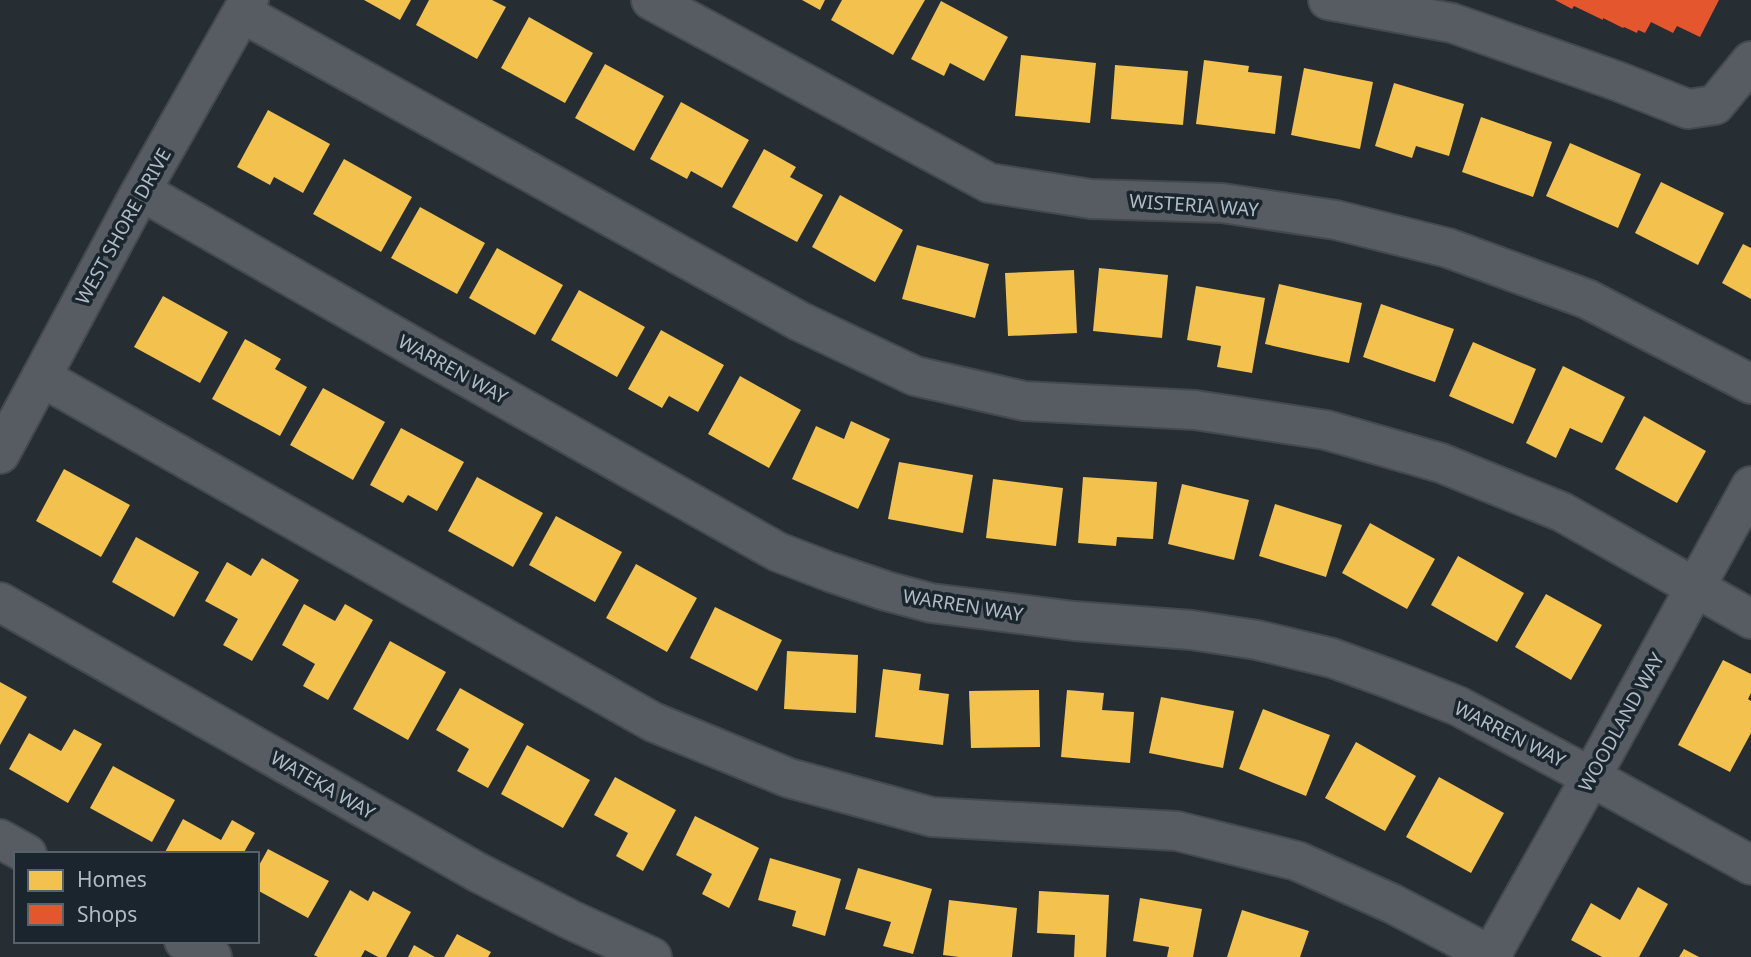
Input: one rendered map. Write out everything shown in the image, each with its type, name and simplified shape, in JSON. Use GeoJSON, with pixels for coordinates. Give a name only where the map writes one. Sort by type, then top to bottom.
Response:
{"type":"FeatureCollection","features":[{"type":"Feature","properties":{"kind":"street","name":"WISTERIA WAY"},"geometry":{"type":"LineString","coordinates":[[651,0],[989,183],[1091,199],[1222,203],[1336,220],[1448,248],[1587,299],[1751,384]]}},
{"type":"Feature","properties":{"kind":"street"},"geometry":{"type":"LineString","coordinates":[[1328,0],[1452,23],[1688,109],[1715,105],[1751,61]]}},
{"type":"Feature","properties":{"kind":"street"},"geometry":{"type":"LineString","coordinates":[[246,6],[799,321],[915,376],[1024,401],[1195,410],[1326,430],[1441,463],[1562,512],[1751,619]]}},
{"type":"Feature","properties":{"kind":"street","name":"WEST SHORE DRIVE"},"geometry":{"type":"LineString","coordinates":[[0,454],[141,191],[246,6]]}},
{"type":"Feature","properties":{"kind":"street","name":"WARREN WAY"},"geometry":{"type":"LineString","coordinates":[[141,191],[778,552],[830,572],[931,603],[1074,621],[1191,630],[1257,640],[1332,658],[1458,706],[1751,865]]}},
{"type":"Feature","properties":{"kind":"street"},"geometry":{"type":"LineString","coordinates":[[41,377],[653,722],[789,778],[932,817],[1177,831],[1297,861],[1393,904],[1492,956]]}},
{"type":"Feature","properties":{"kind":"street","name":"WOODLAND WAY"},"geometry":{"type":"LineString","coordinates":[[1492,956],[1751,486]]}},
{"type":"Feature","properties":{"kind":"street","name":"WATEKA WAY"},"geometry":{"type":"LineString","coordinates":[[0,602],[477,872],[652,957]]}},
{"type":"Feature","properties":{"kind":"street"},"geometry":{"type":"LineString","coordinates":[[0,839],[23,852]]}},
{"type":"Feature","properties":{"kind":"street"},"geometry":{"type":"LineString","coordinates":[[188,943],[212,957]]}},
{"type":"Feature","properties":{"kind":"building: Homes"},"geometry":{"type":"Polygon","coordinates":[[[364,0],[411,0],[400,20],[364,0]]]}},
{"type":"Feature","properties":{"kind":"building: Homes"},"geometry":{"type":"Polygon","coordinates":[[[429,0],[492,0],[506,7],[477,59],[416,25],[429,0]]]}},
{"type":"Feature","properties":{"kind":"building: Homes"},"geometry":{"type":"Polygon","coordinates":[[[802,0],[825,0],[820,10],[802,0]]]}},
{"type":"Feature","properties":{"kind":"building: Homes"},"geometry":{"type":"Polygon","coordinates":[[[842,0],[925,0],[893,55],[831,20],[842,0]]]}},
{"type":"Feature","properties":{"kind":"building: Homes"},"geometry":{"type":"Polygon","coordinates":[[[941,1],[1008,37],[984,81],[950,63],[944,76],[911,59],[941,1]]]}},
{"type":"Feature","properties":{"kind":"building: Homes"},"geometry":{"type":"Polygon","coordinates":[[[529,17],[593,53],[565,103],[501,68],[529,17]]]}},
{"type":"Feature","properties":{"kind":"building: Homes"},"geometry":{"type":"Polygon","coordinates":[[[1021,55],[1096,63],[1090,123],[1015,116],[1021,55]]]}},
{"type":"Feature","properties":{"kind":"building: Homes"},"geometry":{"type":"Polygon","coordinates":[[[1204,60],[1249,66],[1248,72],[1282,76],[1275,134],[1196,124],[1204,60]]]}},
{"type":"Feature","properties":{"kind":"building: Homes"},"geometry":{"type":"Polygon","coordinates":[[[605,64],[664,96],[634,151],[575,118],[605,64]]]}},
{"type":"Feature","properties":{"kind":"building: Homes"},"geometry":{"type":"Polygon","coordinates":[[[1115,65],[1188,71],[1183,125],[1111,119],[1115,65]]]}},
{"type":"Feature","properties":{"kind":"building: Homes"},"geometry":{"type":"Polygon","coordinates":[[[1304,68],[1373,82],[1360,149],[1291,135],[1304,68]]]}},
{"type":"Feature","properties":{"kind":"building: Homes"},"geometry":{"type":"Polygon","coordinates":[[[1394,83],[1464,104],[1449,156],[1416,146],[1412,158],[1375,146],[1394,83]]]}},
{"type":"Feature","properties":{"kind":"building: Homes"},"geometry":{"type":"Polygon","coordinates":[[[681,102],[749,140],[722,188],[691,171],[687,179],[650,159],[681,102]]]}},
{"type":"Feature","properties":{"kind":"building: Homes"},"geometry":{"type":"Polygon","coordinates":[[[268,110],[330,144],[303,193],[274,177],[270,185],[237,167],[268,110]]]}},
{"type":"Feature","properties":{"kind":"building: Homes"},"geometry":{"type":"Polygon","coordinates":[[[1481,117],[1552,142],[1533,197],[1462,172],[1481,117]]]}},
{"type":"Feature","properties":{"kind":"building: Homes"},"geometry":{"type":"Polygon","coordinates":[[[1570,143],[1641,174],[1618,228],[1546,196],[1570,143]]]}},
{"type":"Feature","properties":{"kind":"building: Homes"},"geometry":{"type":"Polygon","coordinates":[[[764,149],[796,167],[790,177],[823,195],[797,242],[732,207],[764,149]]]}},
{"type":"Feature","properties":{"kind":"building: Homes"},"geometry":{"type":"Polygon","coordinates":[[[344,159],[412,197],[381,252],[313,214],[344,159]]]}},
{"type":"Feature","properties":{"kind":"building: Homes"},"geometry":{"type":"Polygon","coordinates":[[[1661,182],[1724,213],[1698,265],[1635,233],[1661,182]]]}},
{"type":"Feature","properties":{"kind":"building: Homes"},"geometry":{"type":"Polygon","coordinates":[[[840,195],[903,230],[875,282],[812,247],[840,195]]]}},
{"type":"Feature","properties":{"kind":"building: Homes"},"geometry":{"type":"Polygon","coordinates":[[[420,207],[485,243],[457,294],[391,258],[420,207]]]}},
{"type":"Feature","properties":{"kind":"building: Homes"},"geometry":{"type":"Polygon","coordinates":[[[1743,244],[1751,248],[1751,299],[1722,283],[1743,244]]]}},
{"type":"Feature","properties":{"kind":"building: Homes"},"geometry":{"type":"Polygon","coordinates":[[[917,245],[989,264],[975,318],[902,299],[917,245]]]}},
{"type":"Feature","properties":{"kind":"building: Homes"},"geometry":{"type":"Polygon","coordinates":[[[497,248],[563,285],[535,335],[469,298],[497,248]]]}},
{"type":"Feature","properties":{"kind":"building: Homes"},"geometry":{"type":"Polygon","coordinates":[[[1099,268],[1168,275],[1162,338],[1093,331],[1099,268]]]}},
{"type":"Feature","properties":{"kind":"building: Homes"},"geometry":{"type":"Polygon","coordinates":[[[1074,270],[1077,333],[1008,336],[1005,273],[1074,270]]]}},
{"type":"Feature","properties":{"kind":"building: Homes"},"geometry":{"type":"Polygon","coordinates":[[[1279,284],[1362,303],[1349,363],[1265,344],[1279,284]]]}},
{"type":"Feature","properties":{"kind":"building: Homes"},"geometry":{"type":"Polygon","coordinates":[[[1196,286],[1265,298],[1252,373],[1217,367],[1221,346],[1187,340],[1196,286]]]}},
{"type":"Feature","properties":{"kind":"building: Homes"},"geometry":{"type":"Polygon","coordinates":[[[579,290],[645,327],[617,377],[551,340],[579,290]]]}},
{"type":"Feature","properties":{"kind":"building: Homes"},"geometry":{"type":"Polygon","coordinates":[[[163,296],[228,332],[200,383],[134,347],[163,296]]]}},
{"type":"Feature","properties":{"kind":"building: Homes"},"geometry":{"type":"Polygon","coordinates":[[[1381,304],[1454,329],[1435,382],[1363,357],[1381,304]]]}},
{"type":"Feature","properties":{"kind":"building: Homes"},"geometry":{"type":"Polygon","coordinates":[[[661,330],[724,365],[698,412],[669,396],[662,408],[628,389],[661,330]]]}},
{"type":"Feature","properties":{"kind":"building: Homes"},"geometry":{"type":"Polygon","coordinates":[[[245,339],[281,359],[275,369],[307,387],[280,436],[212,399],[245,339]]]}},
{"type":"Feature","properties":{"kind":"building: Homes"},"geometry":{"type":"Polygon","coordinates":[[[1473,342],[1536,369],[1513,424],[1449,396],[1473,342]]]}},
{"type":"Feature","properties":{"kind":"building: Homes"},"geometry":{"type":"Polygon","coordinates":[[[1563,366],[1625,397],[1602,443],[1570,428],[1556,458],[1526,443],[1563,366]]]}},
{"type":"Feature","properties":{"kind":"building: Homes"},"geometry":{"type":"Polygon","coordinates":[[[740,376],[801,410],[769,468],[708,434],[740,376]]]}},
{"type":"Feature","properties":{"kind":"building: Homes"},"geometry":{"type":"Polygon","coordinates":[[[323,388],[385,422],[353,480],[290,445],[323,388]]]}},
{"type":"Feature","properties":{"kind":"building: Homes"},"geometry":{"type":"Polygon","coordinates":[[[1644,416],[1706,451],[1677,503],[1615,469],[1644,416]]]}},
{"type":"Feature","properties":{"kind":"building: Homes"},"geometry":{"type":"Polygon","coordinates":[[[851,421],[890,439],[858,509],[792,479],[816,426],[844,439],[851,421]]]}},
{"type":"Feature","properties":{"kind":"building: Homes"},"geometry":{"type":"Polygon","coordinates":[[[401,428],[464,462],[437,511],[408,495],[403,503],[370,485],[401,428]]]}},
{"type":"Feature","properties":{"kind":"building: Homes"},"geometry":{"type":"Polygon","coordinates":[[[899,462],[973,475],[963,533],[888,519],[899,462]]]}},
{"type":"Feature","properties":{"kind":"building: Homes"},"geometry":{"type":"Polygon","coordinates":[[[64,469],[130,505],[101,557],[36,521],[64,469]]]}},
{"type":"Feature","properties":{"kind":"building: Homes"},"geometry":{"type":"Polygon","coordinates":[[[477,477],[543,513],[513,567],[448,531],[477,477]]]}},
{"type":"Feature","properties":{"kind":"building: Homes"},"geometry":{"type":"Polygon","coordinates":[[[1083,477],[1157,482],[1153,539],[1117,537],[1116,546],[1078,543],[1083,477]]]}},
{"type":"Feature","properties":{"kind":"building: Homes"},"geometry":{"type":"Polygon","coordinates":[[[993,479],[1063,488],[1056,546],[986,538],[993,479]]]}},
{"type":"Feature","properties":{"kind":"building: Homes"},"geometry":{"type":"Polygon","coordinates":[[[1182,484],[1249,500],[1234,560],[1168,544],[1182,484]]]}},
{"type":"Feature","properties":{"kind":"building: Homes"},"geometry":{"type":"Polygon","coordinates":[[[1275,504],[1342,525],[1326,577],[1259,556],[1275,504]]]}},
{"type":"Feature","properties":{"kind":"building: Homes"},"geometry":{"type":"Polygon","coordinates":[[[556,516],[622,552],[595,602],[529,565],[556,516]]]}},
{"type":"Feature","properties":{"kind":"building: Homes"},"geometry":{"type":"Polygon","coordinates":[[[1370,523],[1435,559],[1407,609],[1342,573],[1370,523]]]}},
{"type":"Feature","properties":{"kind":"building: Homes"},"geometry":{"type":"Polygon","coordinates":[[[136,537],[199,572],[174,617],[112,582],[136,537]]]}},
{"type":"Feature","properties":{"kind":"building: Homes"},"geometry":{"type":"Polygon","coordinates":[[[1458,556],[1524,593],[1497,642],[1431,605],[1458,556]]]}},
{"type":"Feature","properties":{"kind":"building: Homes"},"geometry":{"type":"Polygon","coordinates":[[[262,558],[299,580],[252,661],[223,645],[238,619],[205,601],[227,562],[251,576],[262,558]]]}},
{"type":"Feature","properties":{"kind":"building: Homes"},"geometry":{"type":"Polygon","coordinates":[[[636,564],[697,598],[667,652],[606,618],[636,564]]]}},
{"type":"Feature","properties":{"kind":"building: Homes"},"geometry":{"type":"Polygon","coordinates":[[[1546,594],[1602,625],[1571,680],[1515,647],[1546,594]]]}},
{"type":"Feature","properties":{"kind":"building: Homes"},"geometry":{"type":"Polygon","coordinates":[[[304,604],[335,621],[345,604],[373,620],[328,700],[303,686],[315,664],[282,645],[304,604]]]}},
{"type":"Feature","properties":{"kind":"building: Homes"},"geometry":{"type":"Polygon","coordinates":[[[715,607],[782,640],[757,691],[690,658],[715,607]]]}},
{"type":"Feature","properties":{"kind":"building: Homes"},"geometry":{"type":"Polygon","coordinates":[[[390,641],[446,672],[408,740],[353,709],[390,641]]]}},
{"type":"Feature","properties":{"kind":"building: Homes"},"geometry":{"type":"Polygon","coordinates":[[[787,651],[858,655],[856,713],[784,709],[787,651]]]}},
{"type":"Feature","properties":{"kind":"building: Homes"},"geometry":{"type":"Polygon","coordinates":[[[1723,660],[1751,674],[1751,693],[1748,699],[1751,701],[1751,733],[1730,772],[1678,745],[1723,660]]]}},
{"type":"Feature","properties":{"kind":"building: Homes"},"geometry":{"type":"Polygon","coordinates":[[[883,669],[921,674],[919,690],[949,694],[943,745],[875,737],[883,669]]]}},
{"type":"Feature","properties":{"kind":"building: Homes"},"geometry":{"type":"Polygon","coordinates":[[[0,682],[27,697],[0,745],[0,682]]]}},
{"type":"Feature","properties":{"kind":"building: Homes"},"geometry":{"type":"Polygon","coordinates":[[[460,688],[524,724],[488,788],[457,771],[469,749],[436,730],[460,688]]]}},
{"type":"Feature","properties":{"kind":"building: Homes"},"geometry":{"type":"Polygon","coordinates":[[[1039,690],[1040,747],[971,748],[969,691],[1039,690]]]}},
{"type":"Feature","properties":{"kind":"building: Homes"},"geometry":{"type":"Polygon","coordinates":[[[1067,690],[1104,693],[1102,710],[1134,712],[1130,763],[1061,757],[1067,690]]]}},
{"type":"Feature","properties":{"kind":"building: Homes"},"geometry":{"type":"Polygon","coordinates":[[[1161,697],[1234,711],[1223,768],[1149,753],[1161,697]]]}},
{"type":"Feature","properties":{"kind":"building: Homes"},"geometry":{"type":"Polygon","coordinates":[[[1263,709],[1330,735],[1306,796],[1239,769],[1263,709]]]}},
{"type":"Feature","properties":{"kind":"building: Homes"},"geometry":{"type":"Polygon","coordinates":[[[74,729],[102,744],[68,803],[9,769],[29,733],[61,751],[74,729]]]}},
{"type":"Feature","properties":{"kind":"building: Homes"},"geometry":{"type":"Polygon","coordinates":[[[1356,742],[1416,776],[1385,831],[1325,798],[1356,742]]]}},
{"type":"Feature","properties":{"kind":"building: Homes"},"geometry":{"type":"Polygon","coordinates":[[[527,745],[590,780],[563,828],[501,794],[527,745]]]}},
{"type":"Feature","properties":{"kind":"building: Homes"},"geometry":{"type":"Polygon","coordinates":[[[113,766],[175,800],[152,842],[90,808],[113,766]]]}},
{"type":"Feature","properties":{"kind":"building: Homes"},"geometry":{"type":"Polygon","coordinates":[[[615,777],[676,810],[643,871],[616,856],[628,833],[594,815],[615,777]]]}},
{"type":"Feature","properties":{"kind":"building: Homes"},"geometry":{"type":"Polygon","coordinates":[[[1439,777],[1504,813],[1471,873],[1406,837],[1439,777]]]}},
{"type":"Feature","properties":{"kind":"building: Homes"},"geometry":{"type":"Polygon","coordinates":[[[695,816],[759,848],[729,908],[702,894],[712,874],[676,855],[695,816]]]}},
{"type":"Feature","properties":{"kind":"building: Homes"},"geometry":{"type":"Polygon","coordinates":[[[183,819],[221,840],[232,820],[255,833],[244,852],[165,852],[183,819]]]}},
{"type":"Feature","properties":{"kind":"building: Homes"},"geometry":{"type":"Polygon","coordinates":[[[268,849],[329,881],[308,918],[259,891],[259,865],[268,849]]]}},
{"type":"Feature","properties":{"kind":"building: Homes"},"geometry":{"type":"Polygon","coordinates":[[[770,858],[841,879],[825,936],[792,926],[796,911],[758,900],[770,858]]]}},
{"type":"Feature","properties":{"kind":"building: Homes"},"geometry":{"type":"Polygon","coordinates":[[[858,868],[932,889],[913,954],[883,946],[891,922],[845,909],[858,868]]]}},
{"type":"Feature","properties":{"kind":"building: Homes"},"geometry":{"type":"Polygon","coordinates":[[[1638,887],[1668,904],[1639,957],[1602,957],[1571,940],[1591,903],[1620,920],[1638,887]]]}},
{"type":"Feature","properties":{"kind":"building: Homes"},"geometry":{"type":"Polygon","coordinates":[[[350,890],[368,901],[373,891],[411,912],[386,957],[378,957],[365,950],[361,957],[314,955],[350,890]]]}},
{"type":"Feature","properties":{"kind":"building: Homes"},"geometry":{"type":"Polygon","coordinates":[[[1039,891],[1109,895],[1106,957],[1074,957],[1075,935],[1037,933],[1039,891]]]}},
{"type":"Feature","properties":{"kind":"building: Homes"},"geometry":{"type":"Polygon","coordinates":[[[1140,898],[1202,909],[1193,957],[1167,957],[1169,947],[1133,941],[1140,898]]]}},
{"type":"Feature","properties":{"kind":"building: Homes"},"geometry":{"type":"Polygon","coordinates":[[[949,900],[1017,908],[1012,957],[943,955],[949,900]]]}},
{"type":"Feature","properties":{"kind":"building: Homes"},"geometry":{"type":"Polygon","coordinates":[[[1242,910],[1309,931],[1300,957],[1227,957],[1242,910]]]}},
{"type":"Feature","properties":{"kind":"building: Homes"},"geometry":{"type":"Polygon","coordinates":[[[457,934],[491,952],[488,957],[444,957],[457,934]]]}},
{"type":"Feature","properties":{"kind":"building: Homes"},"geometry":{"type":"Polygon","coordinates":[[[414,945],[435,957],[408,957],[414,945]]]}},
{"type":"Feature","properties":{"kind":"building: Homes"},"geometry":{"type":"Polygon","coordinates":[[[1684,949],[1699,957],[1679,957],[1684,949]]]}},
{"type":"Feature","properties":{"kind":"building: Shops"},"geometry":{"type":"Polygon","coordinates":[[[1555,0],[1719,0],[1700,37],[1677,26],[1673,33],[1651,22],[1645,33],[1638,30],[1637,33],[1555,0]]]}}]}
